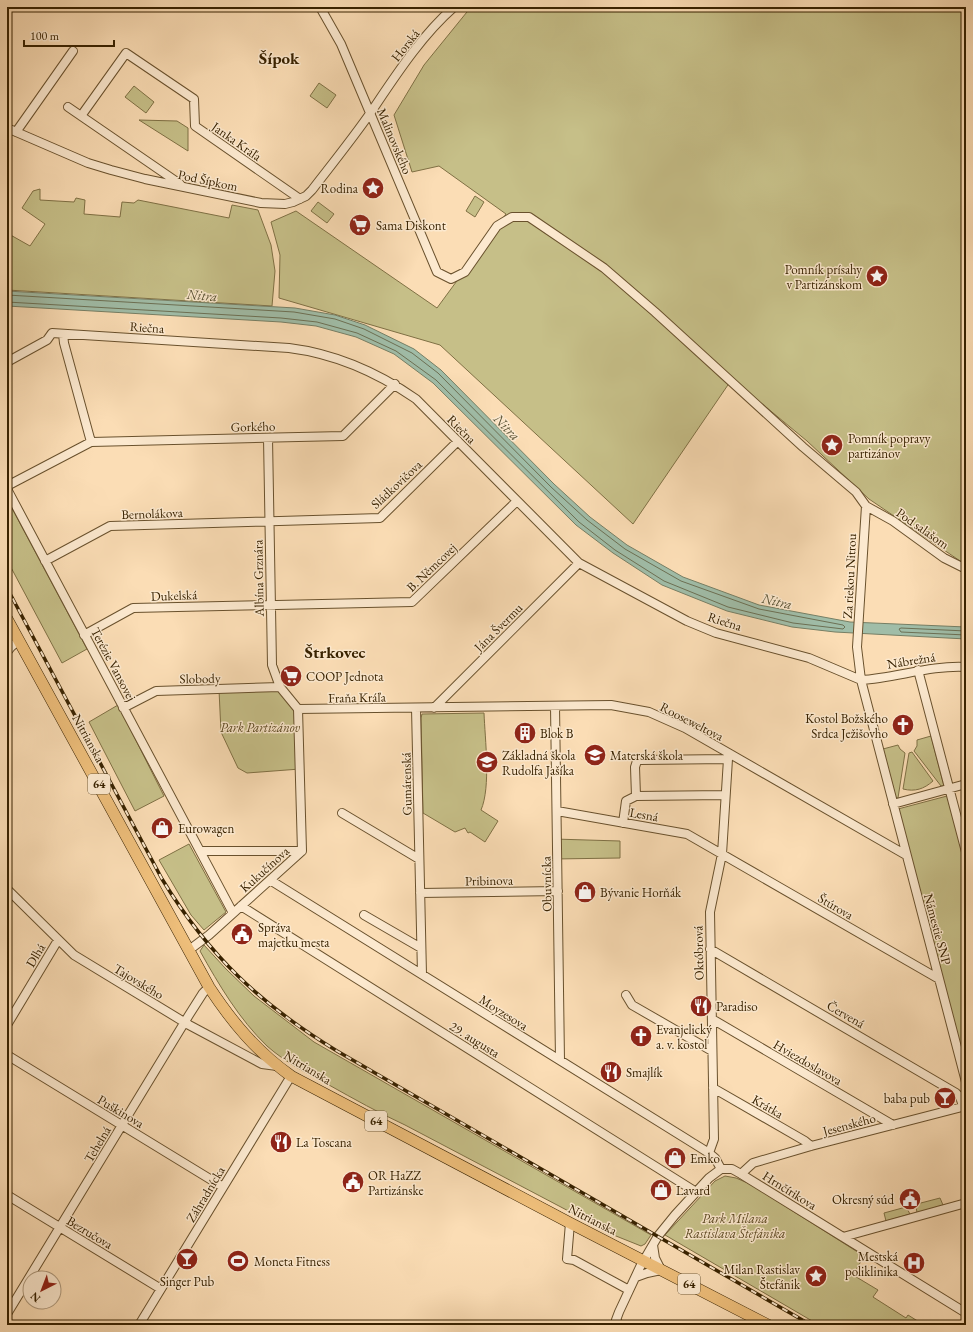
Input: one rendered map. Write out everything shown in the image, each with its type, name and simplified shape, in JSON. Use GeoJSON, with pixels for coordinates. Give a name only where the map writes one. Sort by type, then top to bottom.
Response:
{"type":"FeatureCollection","features":[{"type":"Feature","properties":{"kind":"main road","name":"Nitrianska"},"geometry":{"type":"LineString","coordinates":[[7,619],[209,987],[226,1013],[253,1044],[277,1066],[291,1076],[570,1223],[768,1325]]}},
{"type":"Feature","properties":{"kind":"street","name":"Malinovského"},"geometry":{"type":"LineString","coordinates":[[320,7],[341,44],[437,272],[451,279],[465,272],[497,226],[512,217],[529,218],[604,268],[655,312],[802,447],[856,492],[866,506]]}},
{"type":"Feature","properties":{"kind":"street","name":"Horská"},"geometry":{"type":"LineString","coordinates":[[370,112],[416,49],[454,7]]}},
{"type":"Feature","properties":{"kind":"street"},"geometry":{"type":"LineString","coordinates":[[16,132],[73,51]]}},
{"type":"Feature","properties":{"kind":"street","name":"Janka Kráľa"},"geometry":{"type":"LineString","coordinates":[[82,116],[126,53],[194,99],[195,126],[300,200]]}},
{"type":"Feature","properties":{"kind":"street"},"geometry":{"type":"LineString","coordinates":[[365,100],[378,101]]}},
{"type":"Feature","properties":{"kind":"street"},"geometry":{"type":"LineString","coordinates":[[68,107],[184,187]]}},
{"type":"Feature","properties":{"kind":"street"},"geometry":{"type":"LineString","coordinates":[[300,200],[312,190],[370,112]]}},
{"type":"Feature","properties":{"kind":"street","name":"Pod Šípkom"},"geometry":{"type":"LineString","coordinates":[[7,128],[88,163],[145,178],[262,203],[284,204],[300,200]]}},
{"type":"Feature","properties":{"kind":"street","name":"Riečna"},"geometry":{"type":"LineString","coordinates":[[7,362],[47,340],[52,333],[289,348],[322,353],[350,362],[395,384],[416,399],[579,563],[687,621],[716,633],[809,658],[861,680]]}},
{"type":"Feature","properties":{"kind":"street"},"geometry":{"type":"LineString","coordinates":[[63,334],[64,343],[91,442]]}},
{"type":"Feature","properties":{"kind":"street","name":"Gorkého"},"geometry":{"type":"LineString","coordinates":[[7,486],[91,442],[343,436],[395,384]]}},
{"type":"Feature","properties":{"kind":"street","name":"Albína Grznára"},"geometry":{"type":"LineString","coordinates":[[268,438],[272,665],[280,687],[298,709]]}},
{"type":"Feature","properties":{"kind":"street","name":"Sládkovičova"},"geometry":{"type":"LineString","coordinates":[[269,521],[380,518],[458,441]]}},
{"type":"Feature","properties":{"kind":"street","name":"Terézie Vansovej"},"geometry":{"type":"LineString","coordinates":[[7,489],[233,913]]}},
{"type":"Feature","properties":{"kind":"street","name":"B. Němcovej"},"geometry":{"type":"LineString","coordinates":[[271,604],[412,602],[517,501]]}},
{"type":"Feature","properties":{"kind":"street","name":"Pod salašom"},"geometry":{"type":"LineString","coordinates":[[866,506],[893,521],[944,558],[966,569]]}},
{"type":"Feature","properties":{"kind":"street","name":"Za riekou Nitrou"},"geometry":{"type":"LineString","coordinates":[[857,647],[866,506]]}},
{"type":"Feature","properties":{"kind":"street","name":"Bernolákova"},"geometry":{"type":"LineString","coordinates":[[45,561],[110,526],[269,521]]}},
{"type":"Feature","properties":{"kind":"street","name":"Jána Švermu"},"geometry":{"type":"LineString","coordinates":[[434,708],[579,563]]}},
{"type":"Feature","properties":{"kind":"street","name":"Dukelská"},"geometry":{"type":"LineString","coordinates":[[84,635],[133,608],[271,604]]}},
{"type":"Feature","properties":{"kind":"street"},"geometry":{"type":"LineString","coordinates":[[7,652],[11,646],[19,640]]}},
{"type":"Feature","properties":{"kind":"street","name":"Námestie SNP"},"geometry":{"type":"LineString","coordinates":[[857,647],[861,680],[892,804],[966,1082]]}},
{"type":"Feature","properties":{"kind":"street","name":"Nábrežná"},"geometry":{"type":"LineString","coordinates":[[861,680],[918,670],[952,666],[966,667]]}},
{"type":"Feature","properties":{"kind":"street"},"geometry":{"type":"LineString","coordinates":[[918,670],[966,852]]}},
{"type":"Feature","properties":{"kind":"street","name":"Slobody"},"geometry":{"type":"LineString","coordinates":[[124,708],[156,691],[280,687]]}},
{"type":"Feature","properties":{"kind":"street","name":"Rooseweltova"},"geometry":{"type":"LineString","coordinates":[[416,708],[611,705],[649,712],[685,728],[729,757],[906,855]]}},
{"type":"Feature","properties":{"kind":"street","name":"Obuvnícka"},"geometry":{"type":"LineString","coordinates":[[555,706],[560,1060]]}},
{"type":"Feature","properties":{"kind":"street","name":"Fraňa Kráľa"},"geometry":{"type":"LineString","coordinates":[[298,709],[416,708]]}},
{"type":"Feature","properties":{"kind":"street","name":"Gumárenská"},"geometry":{"type":"LineString","coordinates":[[416,708],[422,974]]}},
{"type":"Feature","properties":{"kind":"street","name":"Kukučínova"},"geometry":{"type":"LineString","coordinates":[[189,950],[209,935],[302,851],[298,709]]}},
{"type":"Feature","properties":{"kind":"street"},"geometry":{"type":"LineString","coordinates":[[636,796],[635,767],[637,761],[729,757]]}},
{"type":"Feature","properties":{"kind":"street","name":"Októbrová"},"geometry":{"type":"LineString","coordinates":[[709,1153],[714,1141],[710,912],[722,854],[729,757]]}},
{"type":"Feature","properties":{"kind":"street"},"geometry":{"type":"LineString","coordinates":[[892,804],[966,784]]}},
{"type":"Feature","properties":{"kind":"street"},"geometry":{"type":"LineString","coordinates":[[622,823],[626,801],[636,796],[726,795]]}},
{"type":"Feature","properties":{"kind":"street","name":"Lesná"},"geometry":{"type":"LineString","coordinates":[[557,811],[687,834],[722,854]]}},
{"type":"Feature","properties":{"kind":"street"},"geometry":{"type":"LineString","coordinates":[[342,813],[419,859]]}},
{"type":"Feature","properties":{"kind":"street"},"geometry":{"type":"LineString","coordinates":[[200,851],[302,851]]}},
{"type":"Feature","properties":{"kind":"street","name":"Štúrova"},"geometry":{"type":"LineString","coordinates":[[722,854],[939,979]]}},
{"type":"Feature","properties":{"kind":"street","name":"Moyzesova"},"geometry":{"type":"LineString","coordinates":[[270,880],[709,1153],[715,1158],[721,1169]]}},
{"type":"Feature","properties":{"kind":"street","name":"Tajovského"},"geometry":{"type":"LineString","coordinates":[[7,889],[74,955],[185,1022],[262,1064],[277,1066]]}},
{"type":"Feature","properties":{"kind":"street","name":"Pribinova"},"geometry":{"type":"LineString","coordinates":[[420,893],[558,891]]}},
{"type":"Feature","properties":{"kind":"street","name":"29. augusta"},"geometry":{"type":"LineString","coordinates":[[241,906],[696,1192]]}},
{"type":"Feature","properties":{"kind":"street"},"geometry":{"type":"LineString","coordinates":[[364,916],[422,948]]}},
{"type":"Feature","properties":{"kind":"street","name":"Dlhá"},"geometry":{"type":"LineString","coordinates":[[7,1024],[10,1011],[58,940]]}},
{"type":"Feature","properties":{"kind":"street","name":"Červená"},"geometry":{"type":"LineString","coordinates":[[710,949],[956,1093],[965,1106]]}},
{"type":"Feature","properties":{"kind":"street","name":"Tehelná"},"geometry":{"type":"LineString","coordinates":[[7,1314],[185,1022],[203,993],[209,987]]}},
{"type":"Feature","properties":{"kind":"street"},"geometry":{"type":"LineString","coordinates":[[626,995],[632,1005],[712,1051]]}},
{"type":"Feature","properties":{"kind":"street","name":"Hviezdoslavova"},"geometry":{"type":"LineString","coordinates":[[712,1019],[893,1125]]}},
{"type":"Feature","properties":{"kind":"street","name":"Puškinova"},"geometry":{"type":"LineString","coordinates":[[7,1055],[223,1187]]}},
{"type":"Feature","properties":{"kind":"street","name":"Záhradnícka"},"geometry":{"type":"LineString","coordinates":[[139,1325],[291,1076]]}},
{"type":"Feature","properties":{"kind":"street","name":"Krátka"},"geometry":{"type":"LineString","coordinates":[[713,1088],[811,1146]]}},
{"type":"Feature","properties":{"kind":"street","name":"Jesenského"},"geometry":{"type":"LineString","coordinates":[[741,1174],[753,1163],[811,1146],[965,1106]]}},
{"type":"Feature","properties":{"kind":"street"},"geometry":{"type":"LineString","coordinates":[[620,1325],[616,1320],[618,1312],[653,1246],[675,1214],[715,1173],[721,1169]]}},
{"type":"Feature","properties":{"kind":"street","name":"Hrnčírikova"},"geometry":{"type":"LineString","coordinates":[[721,1169],[732,1170],[741,1174],[966,1313]]}},
{"type":"Feature","properties":{"kind":"street","name":"Bezručova"},"geometry":{"type":"LineString","coordinates":[[7,1195],[161,1290]]}},
{"type":"Feature","properties":{"kind":"street"},"geometry":{"type":"LineString","coordinates":[[843,1237],[966,1202]]}},
{"type":"Feature","properties":{"kind":"street"},"geometry":{"type":"LineString","coordinates":[[570,1223],[567,1259],[574,1260],[629,1290]]}},
{"type":"Feature","properties":{"kind":"street"},"geometry":{"type":"LineString","coordinates":[[632,1255],[653,1246]]}},
{"type":"Feature","properties":{"kind":"street"},"geometry":{"type":"LineString","coordinates":[[636,1277],[661,1270],[655,1258],[653,1246]]}},
{"type":"Feature","properties":{"kind":"green space"},"geometry":{"type":"Polygon","coordinates":[[[471,7],[966,7],[966,565],[869,499],[807,441],[732,379],[633,524],[440,345],[279,298],[280,255],[271,222],[296,211],[437,308],[506,214],[439,166],[412,172],[394,115],[424,65],[471,7]]]}},
{"type":"Feature","properties":{"kind":"green space"},"geometry":{"type":"Polygon","coordinates":[[[319,83],[336,95],[327,108],[310,96],[319,83]]]}},
{"type":"Feature","properties":{"kind":"green space"},"geometry":{"type":"Polygon","coordinates":[[[134,86],[154,102],[146,113],[125,97],[134,86]]]}},
{"type":"Feature","properties":{"kind":"green space"},"geometry":{"type":"Polygon","coordinates":[[[139,120],[177,121],[188,128],[188,151],[139,120]]]}},
{"type":"Feature","properties":{"kind":"green space"},"geometry":{"type":"Polygon","coordinates":[[[40,189],[40,200],[74,202],[76,198],[85,200],[84,214],[120,217],[122,202],[134,203],[138,200],[229,218],[232,205],[258,210],[271,245],[275,271],[272,306],[7,290],[7,233],[30,246],[45,224],[22,208],[33,191],[40,189]]]}},
{"type":"Feature","properties":{"kind":"green space"},"geometry":{"type":"Polygon","coordinates":[[[475,196],[484,202],[475,217],[466,211],[475,196]]]}},
{"type":"Feature","properties":{"kind":"green space"},"geometry":{"type":"Polygon","coordinates":[[[318,202],[334,214],[327,223],[311,211],[318,202]]]}},
{"type":"Feature","properties":{"kind":"green space"},"geometry":{"type":"Polygon","coordinates":[[[7,499],[87,649],[62,663],[7,560],[7,499]]]}},
{"type":"Feature","properties":{"kind":"green space","name":"Park Partizánov"},"geometry":{"type":"Polygon","coordinates":[[[280,687],[298,709],[300,769],[247,773],[238,768],[221,732],[219,690],[280,687]]]}},
{"type":"Feature","properties":{"kind":"green space"},"geometry":{"type":"Polygon","coordinates":[[[118,705],[164,796],[135,811],[89,722],[118,705]]]}},
{"type":"Feature","properties":{"kind":"green space"},"geometry":{"type":"Polygon","coordinates":[[[484,713],[487,776],[486,789],[481,810],[498,821],[485,842],[470,832],[468,833],[465,828],[455,832],[423,813],[421,718],[422,714],[484,713]]]}},
{"type":"Feature","properties":{"kind":"green space"},"geometry":{"type":"Polygon","coordinates":[[[931,736],[944,786],[941,786],[914,751],[917,746],[917,740],[931,736]]]}},
{"type":"Feature","properties":{"kind":"green space"},"geometry":{"type":"Polygon","coordinates":[[[898,745],[905,753],[898,798],[896,798],[883,749],[898,745]]]}},
{"type":"Feature","properties":{"kind":"green space"},"geometry":{"type":"Polygon","coordinates":[[[912,752],[933,781],[923,788],[915,790],[903,789],[909,753],[912,752]]]}},
{"type":"Feature","properties":{"kind":"green space"},"geometry":{"type":"Polygon","coordinates":[[[947,796],[966,866],[966,1070],[898,809],[947,796]]]}},
{"type":"Feature","properties":{"kind":"green space"},"geometry":{"type":"Polygon","coordinates":[[[554,839],[620,841],[620,858],[554,859],[554,839]]]}},
{"type":"Feature","properties":{"kind":"green space"},"geometry":{"type":"Polygon","coordinates":[[[189,844],[226,912],[204,930],[191,915],[159,860],[189,844]]]}},
{"type":"Feature","properties":{"kind":"green space"},"geometry":{"type":"Polygon","coordinates":[[[204,945],[254,996],[314,1042],[651,1235],[645,1244],[641,1246],[616,1236],[367,1106],[289,1062],[267,1046],[247,1025],[222,989],[200,951],[204,945]]]}},
{"type":"Feature","properties":{"kind":"green space","name":"Park Milana Rastislava Štefánika"},"geometry":{"type":"Polygon","coordinates":[[[725,1176],[736,1178],[750,1184],[864,1256],[853,1275],[878,1290],[873,1297],[906,1318],[908,1315],[924,1325],[819,1325],[665,1235],[715,1181],[725,1176]]]}},
{"type":"Feature","properties":{"kind":"green space"},"geometry":{"type":"Polygon","coordinates":[[[940,1198],[943,1205],[917,1213],[917,1204],[940,1198]]]}},
{"type":"Feature","properties":{"kind":"green space"},"geometry":{"type":"Polygon","coordinates":[[[906,1207],[910,1214],[886,1221],[884,1213],[906,1207]]]}},
{"type":"Feature","properties":{"kind":"water"},"geometry":{"type":"Polygon","coordinates":[[[7,291],[295,308],[335,315],[365,325],[414,349],[441,370],[554,484],[590,517],[627,545],[683,577],[759,605],[850,622],[966,627],[966,639],[835,632],[792,627],[727,611],[662,585],[613,553],[576,525],[433,383],[394,354],[356,337],[316,326],[281,322],[7,306],[7,291]]]}},
{"type":"Feature","properties":{"kind":"railway"},"geometry":{"type":"LineString","coordinates":[[7,588],[162,879],[198,932],[238,976],[284,1015],[337,1051],[811,1325]]}},
{"type":"Feature","properties":{"kind":"place","name":"Rodina"},"geometry":{"type":"Point","coordinates":[373,188]}},
{"type":"Feature","properties":{"kind":"place","name":"Sama Diskont"},"geometry":{"type":"Point","coordinates":[360,225]}},
{"type":"Feature","properties":{"kind":"place","name":"Pomník prísahy v Partizánskom"},"geometry":{"type":"Point","coordinates":[877,276]}},
{"type":"Feature","properties":{"kind":"place","name":"Pomník popravy partizánov"},"geometry":{"type":"Point","coordinates":[832,445]}},
{"type":"Feature","properties":{"kind":"place","name":"COOP Jednota"},"geometry":{"type":"Point","coordinates":[291,676]}},
{"type":"Feature","properties":{"kind":"place","name":"Kostol Božského Srdca Ježišovho"},"geometry":{"type":"Point","coordinates":[903,725]}},
{"type":"Feature","properties":{"kind":"place","name":"Blok B"},"geometry":{"type":"Point","coordinates":[525,733]}},
{"type":"Feature","properties":{"kind":"place","name":"Materská škola"},"geometry":{"type":"Point","coordinates":[595,755]}},
{"type":"Feature","properties":{"kind":"place","name":"Základná škola Rudolfa Jašíka"},"geometry":{"type":"Point","coordinates":[487,762]}},
{"type":"Feature","properties":{"kind":"place","name":"Eurowagen"},"geometry":{"type":"Point","coordinates":[162,828]}},
{"type":"Feature","properties":{"kind":"place","name":"Bývanie Horňák"},"geometry":{"type":"Point","coordinates":[585,892]}},
{"type":"Feature","properties":{"kind":"place","name":"Správa majetku mesta"},"geometry":{"type":"Point","coordinates":[242,934]}},
{"type":"Feature","properties":{"kind":"place","name":"Paradiso"},"geometry":{"type":"Point","coordinates":[701,1006]}},
{"type":"Feature","properties":{"kind":"place","name":"Evanjelický a. v. kostol"},"geometry":{"type":"Point","coordinates":[641,1036]}},
{"type":"Feature","properties":{"kind":"place","name":"Smajlík"},"geometry":{"type":"Point","coordinates":[611,1072]}},
{"type":"Feature","properties":{"kind":"place","name":"baba pub"},"geometry":{"type":"Point","coordinates":[945,1098]}},
{"type":"Feature","properties":{"kind":"place","name":"La Toscana"},"geometry":{"type":"Point","coordinates":[281,1142]}},
{"type":"Feature","properties":{"kind":"place","name":"Emko"},"geometry":{"type":"Point","coordinates":[675,1158]}},
{"type":"Feature","properties":{"kind":"place","name":"OR HaZZ Partizánske"},"geometry":{"type":"Point","coordinates":[353,1182]}},
{"type":"Feature","properties":{"kind":"place","name":"Lavard"},"geometry":{"type":"Point","coordinates":[661,1190]}},
{"type":"Feature","properties":{"kind":"place","name":"Okresný súd"},"geometry":{"type":"Point","coordinates":[910,1199]}},
{"type":"Feature","properties":{"kind":"place","name":"Singer Pub"},"geometry":{"type":"Point","coordinates":[187,1259]}},
{"type":"Feature","properties":{"kind":"place","name":"Moneta Fitness"},"geometry":{"type":"Point","coordinates":[238,1261]}},
{"type":"Feature","properties":{"kind":"place","name":"Mestská poliklinika"},"geometry":{"type":"Point","coordinates":[914,1263]}},
{"type":"Feature","properties":{"kind":"place","name":"Milan Rastislav Štefánik"},"geometry":{"type":"Point","coordinates":[816,1276]}},
{"type":"Feature","properties":{"kind":"district","name":"Šípok"},"geometry":{"type":"Point","coordinates":[279,58]}},
{"type":"Feature","properties":{"kind":"district","name":"Štrkovec"},"geometry":{"type":"Point","coordinates":[335,652]}},
{"type":"Feature","properties":{"kind":"water label","name":"Nitra"},"geometry":{"type":"Point","coordinates":[202,295]}},
{"type":"Feature","properties":{"kind":"water label","name":"Nitra"},"geometry":{"type":"Point","coordinates":[507,427]}},
{"type":"Feature","properties":{"kind":"water label","name":"Nitra"},"geometry":{"type":"Point","coordinates":[777,601]}}]}
